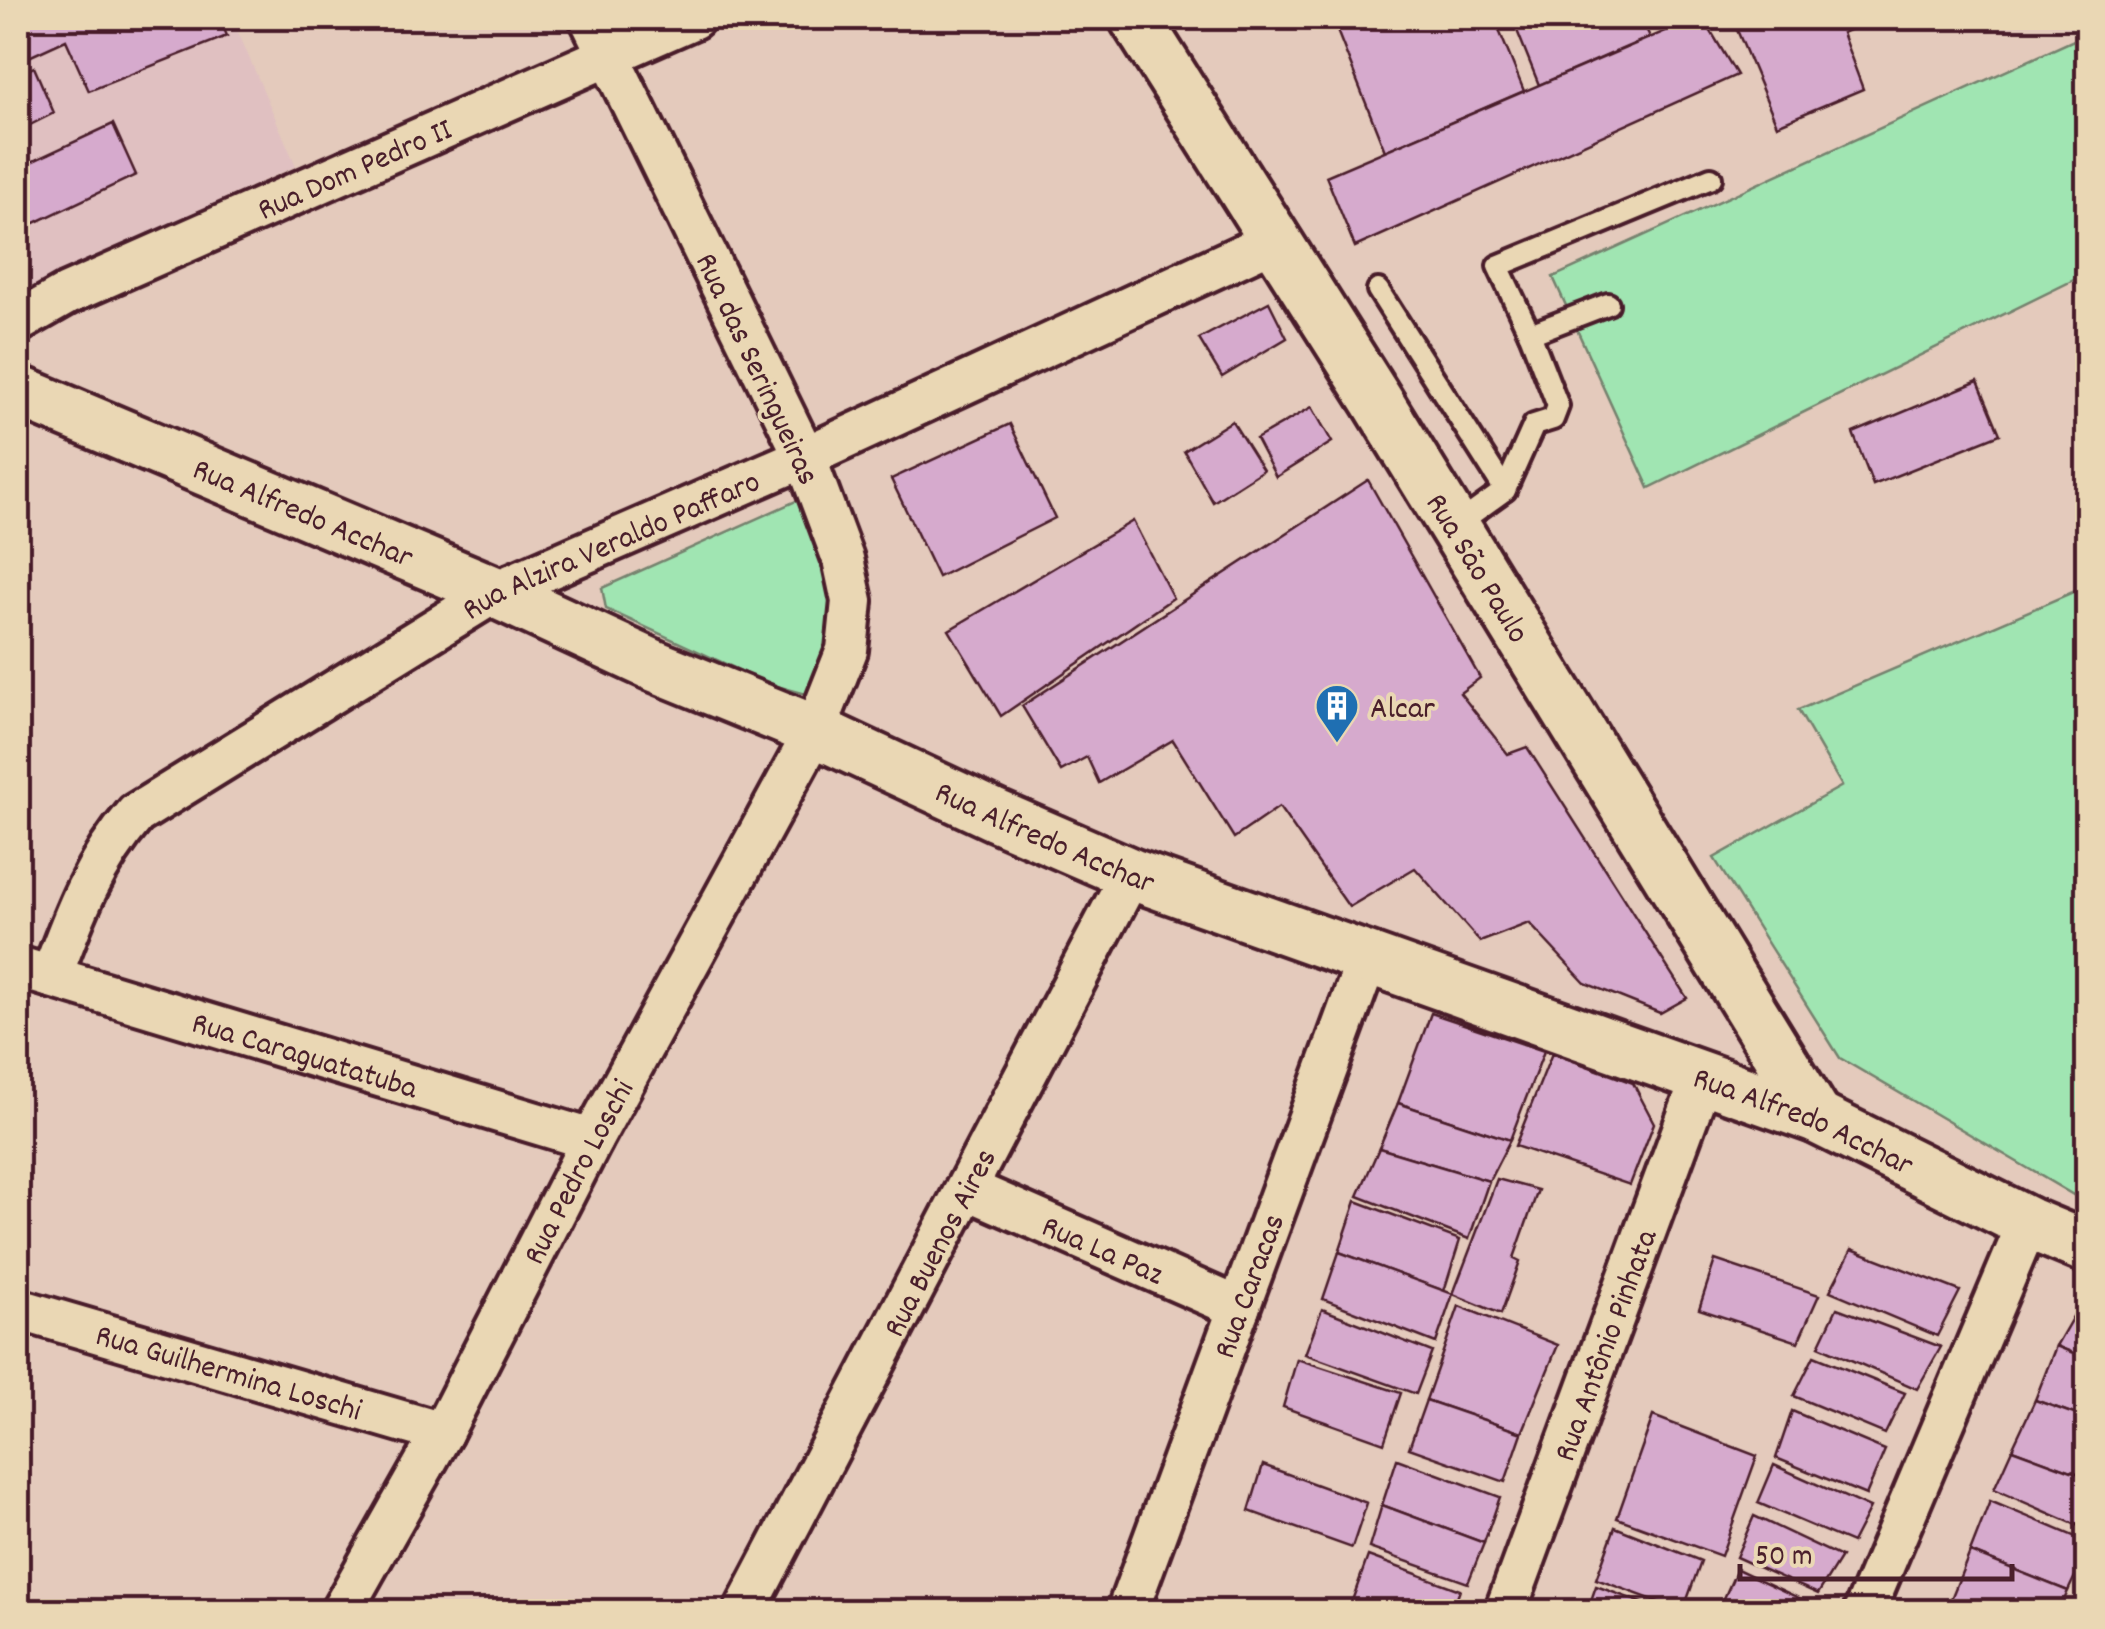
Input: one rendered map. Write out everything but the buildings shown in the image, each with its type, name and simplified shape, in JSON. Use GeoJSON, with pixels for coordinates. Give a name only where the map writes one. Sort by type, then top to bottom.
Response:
{"type":"FeatureCollection","features":[{"type":"Feature","properties":{"kind":"street","name":"Rua das Seringueiras"},"geometry":{"type":"LineString","coordinates":[[590,18],[805,457],[843,559],[852,601],[847,650],[815,731]]}},
{"type":"Feature","properties":{"kind":"street","name":"Rua Dom Pedro II"},"geometry":{"type":"LineString","coordinates":[[18,322],[67,294],[694,18]]}},
{"type":"Feature","properties":{"kind":"street","name":"Rua São Paulo"},"geometry":{"type":"LineString","coordinates":[[1135,18],[1455,526],[1817,1118]]}},
{"type":"Feature","properties":{"kind":"street","name":"Rua Alzira Veraldo Paffaro"},"geometry":{"type":"LineString","coordinates":[[34,972],[111,843],[136,814],[495,592],[805,457],[1276,239]]}},
{"type":"Feature","properties":{"kind":"street","name":"Rua Alfredo Acchar"},"geometry":{"type":"LineString","coordinates":[[18,391],[495,592],[1131,874],[1817,1118],[2028,1223],[2088,1248]]}},
{"type":"Feature","properties":{"kind":"street","name":"Rua Pedro Loschi"},"geometry":{"type":"LineString","coordinates":[[341,1612],[442,1433],[592,1140],[815,731]]}},
{"type":"Feature","properties":{"kind":"street","name":"Rua Buenos Aires"},"geometry":{"type":"LineString","coordinates":[[744,1612],[1131,874]]}},
{"type":"Feature","properties":{"kind":"street","name":"Rua Caracas"},"geometry":{"type":"LineString","coordinates":[[1134,1606],[1367,960]]}},
{"type":"Feature","properties":{"kind":"street","name":"Rua Caraguatatuba"},"geometry":{"type":"LineString","coordinates":[[34,972],[592,1140]]}},
{"type":"Feature","properties":{"kind":"street","name":"Rua Antônio Pinhata"},"geometry":{"type":"LineString","coordinates":[[1505,1612],[1702,1078]]}},
{"type":"Feature","properties":{"kind":"street","name":"Rua La Paz"},"geometry":{"type":"LineString","coordinates":[[968,1190],[1239,1308]]}},
{"type":"Feature","properties":{"kind":"street"},"geometry":{"type":"LineString","coordinates":[[1864,1612],[2028,1223]]}},
{"type":"Feature","properties":{"kind":"street","name":"Rua Guilhermina Loschi"},"geometry":{"type":"LineString","coordinates":[[18,1309],[442,1433]]}},
{"type":"Feature","properties":{"kind":"lane"},"geometry":{"type":"LineString","coordinates":[[1455,526],[1505,490],[1534,425],[1553,418],[1558,406],[1498,266],[1711,178]]}},
{"type":"Feature","properties":{"kind":"lane"},"geometry":{"type":"LineString","coordinates":[[1378,290],[1505,490]]}},
{"type":"Feature","properties":{"kind":"lane"},"geometry":{"type":"LineString","coordinates":[[1530,334],[1608,304]]}},
{"type":"Feature","properties":{"kind":"shaded area"},"geometry":{"type":"Polygon","coordinates":[[[18,18],[232,18],[296,166],[18,292],[18,18]]]}},
{"type":"Feature","properties":{"kind":"green space"},"geometry":{"type":"Polygon","coordinates":[[[2087,34],[2087,311],[2074,280],[1649,488],[1553,277],[2087,34]]]}},
{"type":"Feature","properties":{"kind":"green space"},"geometry":{"type":"Polygon","coordinates":[[[798,500],[827,557],[837,598],[835,640],[827,666],[810,695],[769,684],[606,609],[602,588],[798,500]]]}},
{"type":"Feature","properties":{"kind":"green space"},"geometry":{"type":"Polygon","coordinates":[[[2087,586],[2087,1203],[1840,1058],[1714,858],[1842,786],[1798,710],[2087,586]]]}},
{"type":"Feature","properties":{"kind":"place","name":"Alcar"},"geometry":{"type":"Point","coordinates":[1337,744]}}]}
